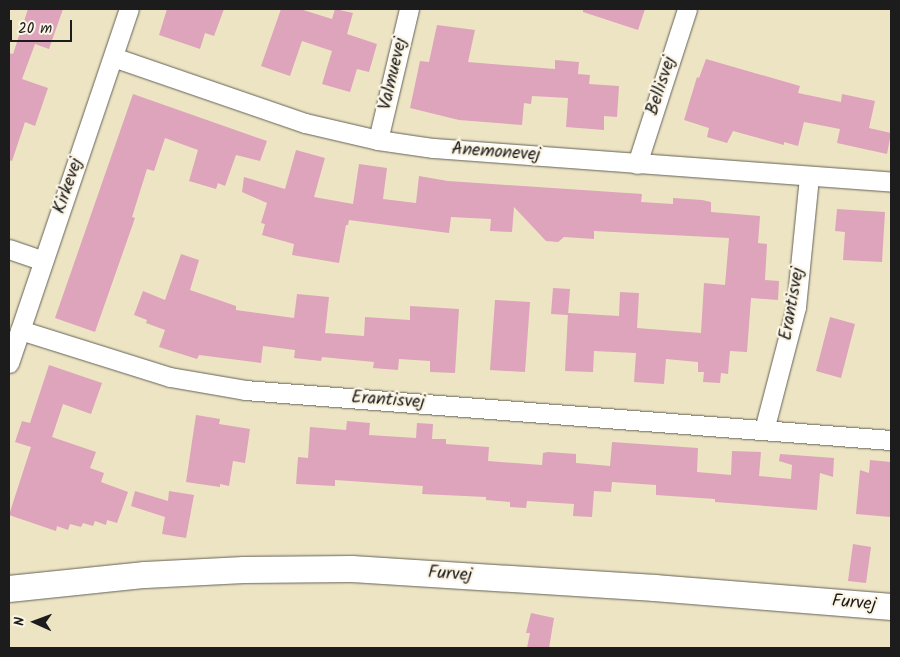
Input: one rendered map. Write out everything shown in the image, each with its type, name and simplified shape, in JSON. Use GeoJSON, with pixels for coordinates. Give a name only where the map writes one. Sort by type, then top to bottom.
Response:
{"type":"FeatureCollection","features":[{"type":"Feature","properties":{"kind":"main road","name":"Furvej"},"geometry":{"type":"LineString","coordinates":[[9,589],[145,576],[244,570],[352,569],[655,588],[891,607]]}},
{"type":"Feature","properties":{"kind":"street","name":"Kirkevej"},"geometry":{"type":"LineString","coordinates":[[9,363],[129,9]]}},
{"type":"Feature","properties":{"kind":"street","name":"Valmuevej"},"geometry":{"type":"LineString","coordinates":[[378,140],[409,9]]}},
{"type":"Feature","properties":{"kind":"street","name":"Bellisvej"},"geometry":{"type":"LineString","coordinates":[[637,164],[688,9]]}},
{"type":"Feature","properties":{"kind":"street","name":"Anemonevej"},"geometry":{"type":"LineString","coordinates":[[113,57],[305,123],[378,140],[434,148],[891,182]]}},
{"type":"Feature","properties":{"kind":"street","name":"Erantisvej"},"geometry":{"type":"LineString","coordinates":[[764,430],[796,308],[809,177]]}},
{"type":"Feature","properties":{"kind":"street"},"geometry":{"type":"LineString","coordinates":[[9,249],[43,261]]}},
{"type":"Feature","properties":{"kind":"street","name":"Erantisvej"},"geometry":{"type":"LineString","coordinates":[[20,330],[170,377],[245,390],[891,440]]}},
{"type":"Feature","properties":{"kind":"building"},"geometry":{"type":"Polygon","coordinates":[[[28,9],[63,9],[49,49],[35,44],[22,79],[48,88],[35,126],[25,122],[12,161],[9,160],[9,53],[13,54],[28,9]]]}},
{"type":"Feature","properties":{"kind":"building"},"geometry":{"type":"Polygon","coordinates":[[[167,9],[224,9],[214,36],[205,33],[200,49],[159,35],[167,9]]]}},
{"type":"Feature","properties":{"kind":"building"},"geometry":{"type":"Polygon","coordinates":[[[281,9],[300,9],[332,19],[335,9],[353,13],[347,34],[377,44],[369,72],[357,69],[350,92],[322,84],[332,51],[302,41],[290,76],[261,66],[281,9]]]}},
{"type":"Feature","properties":{"kind":"building"},"geometry":{"type":"Polygon","coordinates":[[[583,9],[645,9],[638,30],[583,12],[583,9]]]}},
{"type":"Feature","properties":{"kind":"building"},"geometry":{"type":"Polygon","coordinates":[[[437,25],[475,30],[468,62],[555,69],[555,60],[579,62],[578,74],[590,75],[589,84],[619,86],[617,117],[604,116],[604,130],[566,127],[568,98],[532,96],[531,104],[524,103],[522,125],[459,120],[410,108],[420,61],[429,62],[437,25]]]}},
{"type":"Feature","properties":{"kind":"building"},"geometry":{"type":"Polygon","coordinates":[[[706,59],[800,86],[798,93],[841,102],[842,94],[875,101],[869,128],[891,133],[887,154],[837,143],[840,129],[804,122],[798,146],[784,142],[784,145],[733,131],[727,143],[707,137],[709,128],[684,120],[697,77],[699,78],[706,59]]]}},
{"type":"Feature","properties":{"kind":"building"},"geometry":{"type":"Polygon","coordinates":[[[133,94],[267,141],[260,161],[236,155],[225,186],[218,183],[216,189],[189,181],[198,150],[165,138],[154,171],[147,169],[132,217],[135,218],[95,332],[55,318],[133,94]]]}},
{"type":"Feature","properties":{"kind":"building"},"geometry":{"type":"Polygon","coordinates":[[[296,150],[325,158],[314,197],[353,204],[359,164],[387,168],[383,199],[416,203],[419,176],[448,181],[642,194],[641,202],[673,204],[673,198],[702,200],[711,202],[711,212],[760,216],[758,243],[767,244],[765,280],[779,281],[778,300],[751,298],[747,352],[730,351],[728,374],[721,373],[720,383],[703,382],[704,372],[698,372],[698,362],[666,359],[664,384],[634,382],[636,353],[594,351],[593,372],[565,371],[568,313],[619,316],[620,292],[639,293],[637,328],[701,333],[704,283],[725,285],[729,238],[594,231],[594,239],[564,237],[558,242],[546,241],[514,207],[512,232],[490,231],[491,219],[451,217],[449,233],[349,220],[348,225],[346,225],[339,263],[292,255],[294,244],[262,235],[265,224],[261,223],[267,203],[242,192],[244,177],[285,189],[296,150]]]}},
{"type":"Feature","properties":{"kind":"building"},"geometry":{"type":"Polygon","coordinates":[[[837,209],[885,212],[882,262],[843,260],[845,232],[835,231],[837,209]]]}},
{"type":"Feature","properties":{"kind":"building"},"geometry":{"type":"Polygon","coordinates":[[[181,254],[199,260],[190,290],[236,306],[236,310],[294,318],[297,294],[329,297],[325,333],[364,336],[365,317],[410,320],[410,306],[459,309],[455,373],[430,372],[430,361],[399,359],[398,370],[373,368],[374,362],[322,357],[321,361],[294,358],[295,350],[263,346],[261,363],[199,355],[197,359],[159,347],[165,330],[146,323],[147,320],[134,315],[143,291],[165,300],[181,254]]]}},
{"type":"Feature","properties":{"kind":"building"},"geometry":{"type":"Polygon","coordinates":[[[553,288],[570,289],[568,315],[551,314],[553,288]]]}},
{"type":"Feature","properties":{"kind":"building"},"geometry":{"type":"Polygon","coordinates":[[[495,300],[530,302],[525,372],[490,370],[495,300]]]}},
{"type":"Feature","properties":{"kind":"building"},"geometry":{"type":"Polygon","coordinates":[[[830,317],[855,324],[841,378],[816,371],[830,317]]]}},
{"type":"Feature","properties":{"kind":"building"},"geometry":{"type":"Polygon","coordinates":[[[49,365],[102,383],[91,414],[63,404],[52,437],[96,452],[90,468],[104,473],[101,482],[128,492],[117,523],[107,520],[106,525],[95,521],[93,526],[83,523],[81,527],[70,524],[68,530],[57,526],[56,531],[9,515],[31,447],[15,442],[22,421],[30,423],[49,365]]]}},
{"type":"Feature","properties":{"kind":"building"},"geometry":{"type":"Polygon","coordinates":[[[196,415],[220,419],[219,424],[250,429],[245,463],[233,461],[229,486],[220,484],[220,487],[186,482],[196,415]]]}},
{"type":"Feature","properties":{"kind":"building"},"geometry":{"type":"Polygon","coordinates":[[[347,421],[370,423],[369,435],[416,438],[417,423],[433,424],[432,439],[446,439],[446,444],[489,447],[488,461],[542,465],[543,453],[548,452],[576,454],[576,463],[610,466],[612,442],[698,448],[697,472],[731,475],[732,451],[761,452],[759,476],[791,479],[792,465],[779,461],[780,454],[834,458],[833,477],[820,473],[817,510],[656,495],[656,485],[612,482],[611,492],[594,491],[592,517],[573,516],[574,504],[527,501],[526,508],[510,507],[510,502],[486,500],[486,497],[422,494],[423,486],[335,480],[335,486],[296,484],[298,457],[308,458],[310,427],[346,430],[347,421]]]}},
{"type":"Feature","properties":{"kind":"building"},"geometry":{"type":"Polygon","coordinates":[[[870,460],[891,462],[891,517],[856,514],[860,470],[869,473],[870,460]]]}},
{"type":"Feature","properties":{"kind":"building"},"geometry":{"type":"Polygon","coordinates":[[[135,491],[168,501],[169,491],[194,495],[186,538],[162,534],[165,517],[131,506],[135,491]]]}},
{"type":"Feature","properties":{"kind":"building"},"geometry":{"type":"Polygon","coordinates":[[[853,544],[871,547],[866,583],[848,581],[853,544]]]}},
{"type":"Feature","properties":{"kind":"building"},"geometry":{"type":"Polygon","coordinates":[[[531,613],[554,618],[549,648],[527,648],[530,633],[526,633],[531,613]]]}}]}
